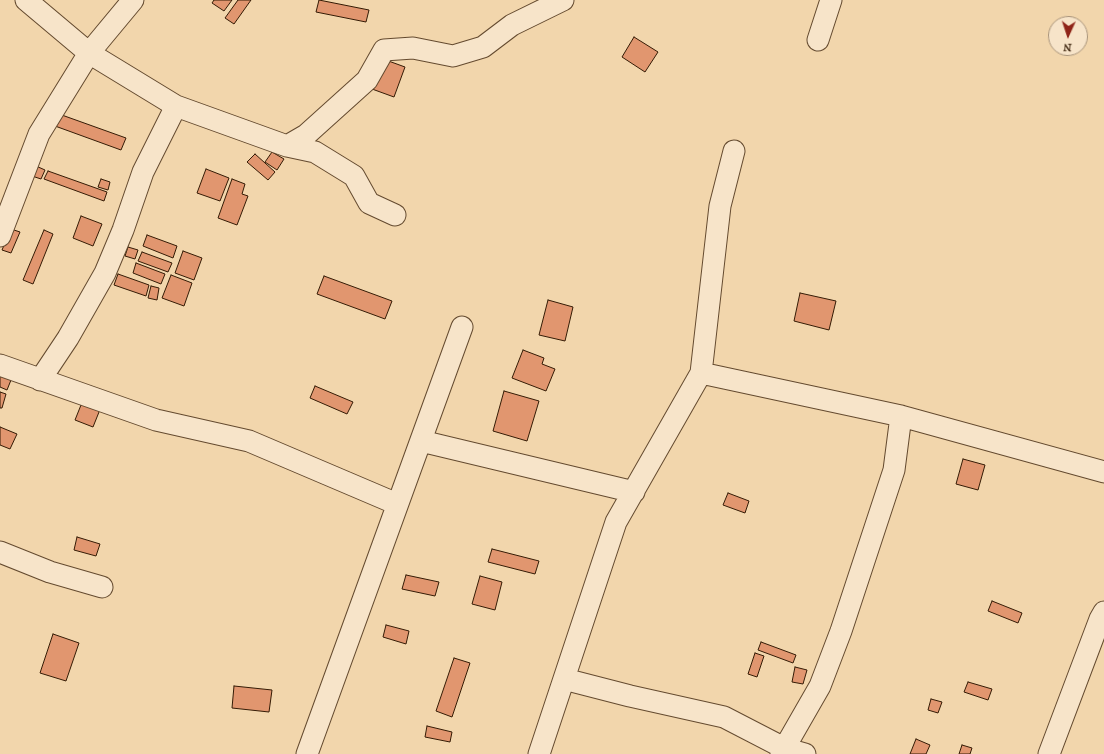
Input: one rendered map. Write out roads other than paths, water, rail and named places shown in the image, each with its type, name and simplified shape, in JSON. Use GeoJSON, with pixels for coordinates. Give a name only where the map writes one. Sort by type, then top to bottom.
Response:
{"type":"FeatureCollection","features":[{"type":"Feature","properties":{"kind":"street"},"geometry":{"type":"LineString","coordinates":[[26,0],[89,53],[176,106],[287,146],[315,152],[354,176],[369,203],[395,215]]}},
{"type":"Feature","properties":{"kind":"street"},"geometry":{"type":"LineString","coordinates":[[0,236],[39,134],[89,53],[134,0]]}},
{"type":"Feature","properties":{"kind":"street"},"geometry":{"type":"LineString","coordinates":[[287,146],[306,135],[367,80],[384,50],[413,48],[453,56],[483,47],[512,24],[563,0]]}},
{"type":"Feature","properties":{"kind":"street"},"geometry":{"type":"LineString","coordinates":[[818,40],[831,0]]}},
{"type":"Feature","properties":{"kind":"street"},"geometry":{"type":"LineString","coordinates":[[40,380],[68,338],[105,273],[123,230],[143,172],[176,106]]}},
{"type":"Feature","properties":{"kind":"street"},"geometry":{"type":"LineString","coordinates":[[539,754],[616,522],[701,373],[720,206],[734,151]]}},
{"type":"Feature","properties":{"kind":"street"},"geometry":{"type":"LineString","coordinates":[[307,754],[462,327]]}},
{"type":"Feature","properties":{"kind":"street"},"geometry":{"type":"LineString","coordinates":[[0,365],[156,420],[249,441],[397,504]]}},
{"type":"Feature","properties":{"kind":"street"},"geometry":{"type":"LineString","coordinates":[[701,373],[900,416],[1104,472]]}},
{"type":"Feature","properties":{"kind":"street"},"geometry":{"type":"LineString","coordinates":[[783,751],[820,686],[841,631],[894,470],[900,416]]}},
{"type":"Feature","properties":{"kind":"street"},"geometry":{"type":"LineString","coordinates":[[421,441],[634,492]]}},
{"type":"Feature","properties":{"kind":"street"},"geometry":{"type":"LineString","coordinates":[[0,552],[50,572],[102,587]]}},
{"type":"Feature","properties":{"kind":"street"},"geometry":{"type":"LineString","coordinates":[[1049,754],[1100,619],[1104,612]]}},
{"type":"Feature","properties":{"kind":"street"},"geometry":{"type":"LineString","coordinates":[[564,679],[630,696],[724,717],[783,751],[805,754]]}}]}
